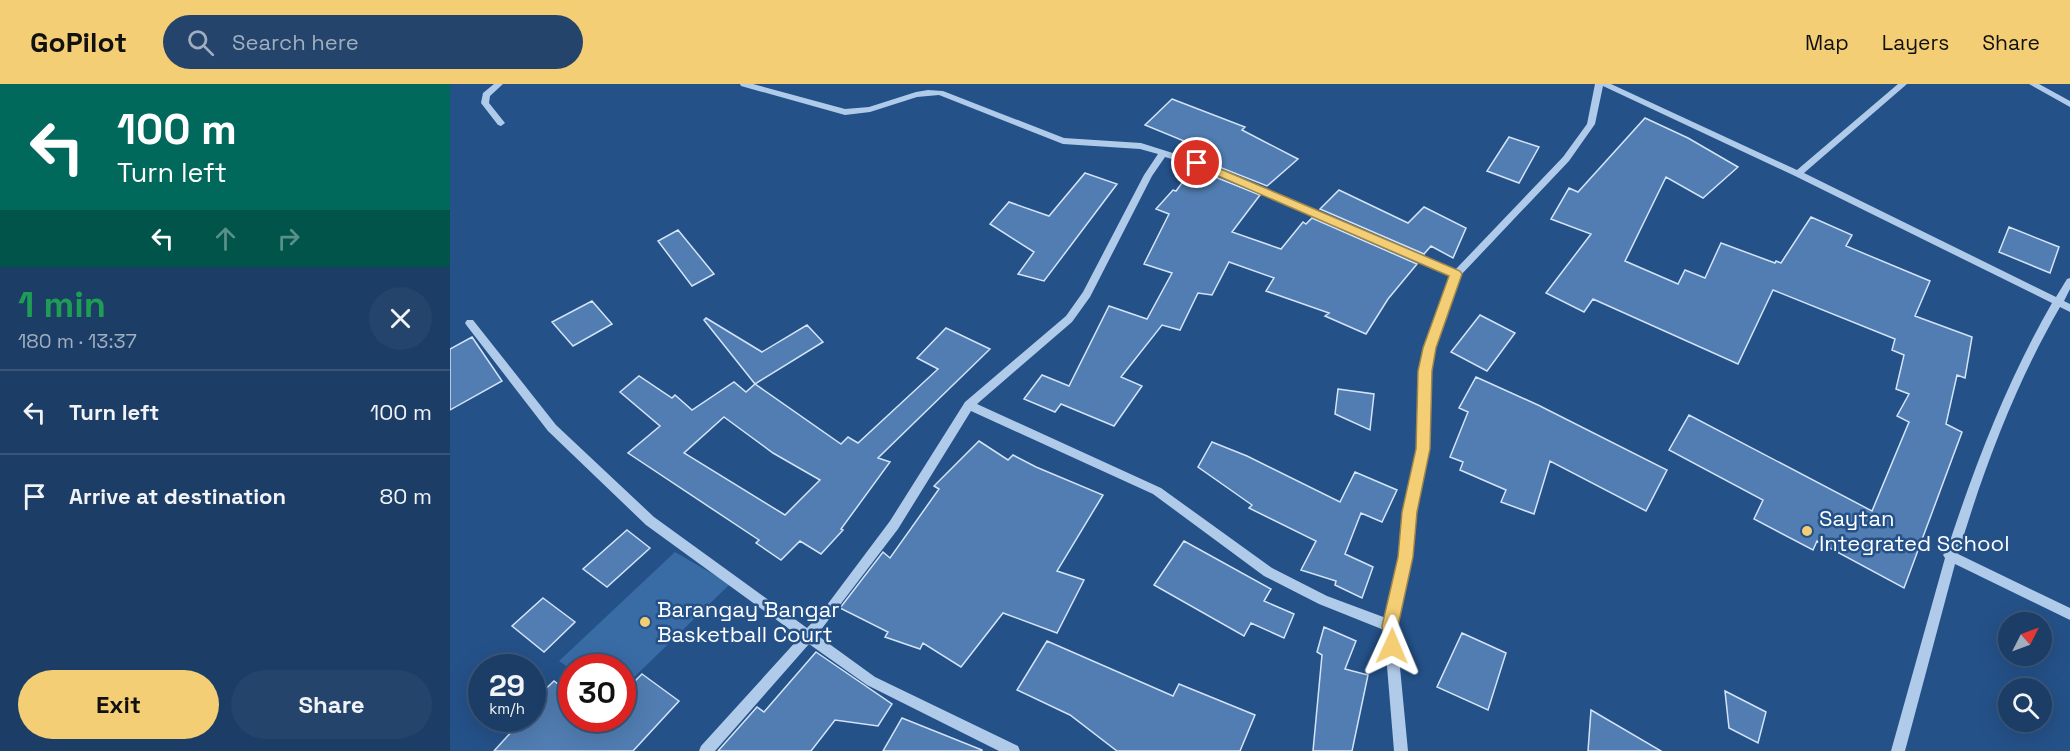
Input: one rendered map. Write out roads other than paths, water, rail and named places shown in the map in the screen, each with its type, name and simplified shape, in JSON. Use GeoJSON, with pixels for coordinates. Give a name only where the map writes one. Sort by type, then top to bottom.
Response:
{"type":"FeatureCollection","features":[{"type":"Feature","properties":{"kind":"street"},"geometry":{"type":"LineString","coordinates":[[499,84],[486,95],[484,103],[501,123]]}},
{"type":"Feature","properties":{"kind":"street"},"geometry":{"type":"LineString","coordinates":[[744,84],[845,112],[858,113],[884,108],[923,92],[940,93],[1063,141],[1133,145],[1164,152],[1214,169],[1456,274]]}},
{"type":"Feature","properties":{"kind":"street"},"geometry":{"type":"LineString","coordinates":[[1401,751],[1390,626],[1406,557],[1409,512],[1423,449],[1425,371],[1430,348],[1456,274],[1566,159],[1591,124],[1599,84]]}},
{"type":"Feature","properties":{"kind":"street"},"geometry":{"type":"LineString","coordinates":[[1605,84],[1798,174],[2070,308]]}},
{"type":"Feature","properties":{"kind":"street"},"geometry":{"type":"LineString","coordinates":[[1798,174],[1903,84]]}},
{"type":"Feature","properties":{"kind":"street"},"geometry":{"type":"LineString","coordinates":[[2033,84],[2070,104]]}},
{"type":"Feature","properties":{"kind":"street"},"geometry":{"type":"LineString","coordinates":[[706,751],[808,637],[894,525],[969,405],[1069,319],[1087,294],[1148,175],[1164,152]]}},
{"type":"Feature","properties":{"kind":"street"},"geometry":{"type":"LineString","coordinates":[[1898,751],[1949,555],[2000,416],[2057,302],[2070,281]]}},
{"type":"Feature","properties":{"kind":"street"},"geometry":{"type":"LineString","coordinates":[[470,323],[552,428],[650,521],[871,681],[1013,751]]}},
{"type":"Feature","properties":{"kind":"street"},"geometry":{"type":"LineString","coordinates":[[969,405],[1157,491],[1268,572],[1323,600],[1390,626]]}},
{"type":"Feature","properties":{"kind":"street"},"geometry":{"type":"LineString","coordinates":[[1949,555],[2070,614]]}},
{"type":"Feature","properties":{"kind":"place","name":"Saytan Integrated School"},"geometry":{"type":"Point","coordinates":[1807,531]}},
{"type":"Feature","properties":{"kind":"place","name":"Barangay Bangar Basketball Court"},"geometry":{"type":"Point","coordinates":[645,622]}}]}
